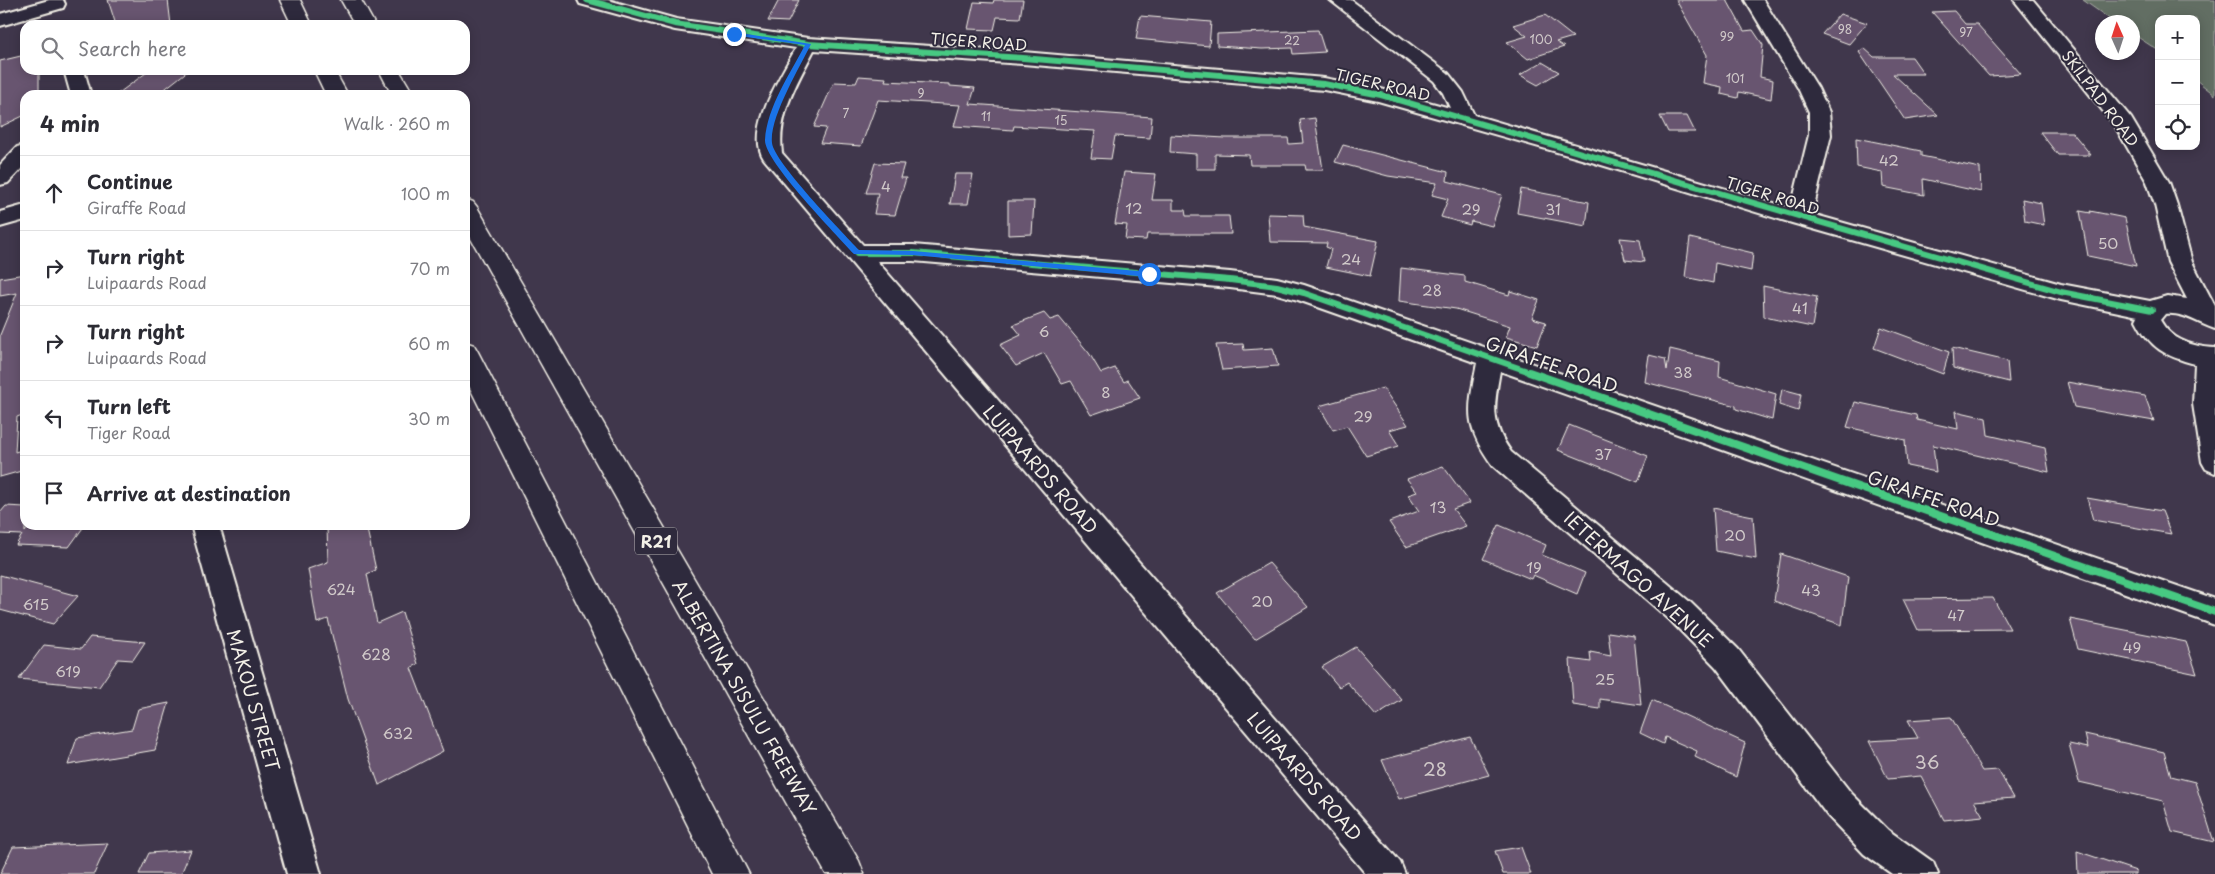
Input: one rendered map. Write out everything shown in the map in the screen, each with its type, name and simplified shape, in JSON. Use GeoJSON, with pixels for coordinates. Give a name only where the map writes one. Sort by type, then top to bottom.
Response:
{"type":"FeatureCollection","features":[{"type":"Feature","properties":{"kind":"highway"},"geometry":{"type":"LineString","coordinates":[[290,0],[300,20]]}},
{"type":"Feature","properties":{"kind":"highway"},"geometry":{"type":"LineString","coordinates":[[351,0],[361,20]]}},
{"type":"Feature","properties":{"kind":"highway"},"geometry":{"type":"LineString","coordinates":[[327,75],[334,90]]}},
{"type":"Feature","properties":{"kind":"highway"},"geometry":{"type":"LineString","coordinates":[[392,75],[400,90]]}},
{"type":"Feature","properties":{"kind":"highway","name":"ALBERTINA SISULU FREEWAY"},"geometry":{"type":"LineString","coordinates":[[470,217],[846,874]]}},
{"type":"Feature","properties":{"kind":"highway"},"geometry":{"type":"LineString","coordinates":[[470,362],[731,874]]}},
{"type":"Feature","properties":{"kind":"street","name":"TIGER ROAD"},"geometry":{"type":"LineString","coordinates":[[587,0],[675,24],[808,44],[1023,58],[1324,84],[1366,91],[1593,155],[1800,218],[2061,292],[2158,314]]}},
{"type":"Feature","properties":{"kind":"street"},"geometry":{"type":"LineString","coordinates":[[1339,0],[1441,78],[1453,92],[1466,120]]}},
{"type":"Feature","properties":{"kind":"street"},"geometry":{"type":"LineString","coordinates":[[1754,0],[1808,88],[1819,112],[1820,135],[1800,218]]}},
{"type":"Feature","properties":{"kind":"street","name":"SKILPAD ROAD"},"geometry":{"type":"LineString","coordinates":[[2023,0],[2124,123],[2138,145],[2158,182],[2166,204],[2180,262],[2211,318]]}},
{"type":"Feature","properties":{"kind":"street"},"geometry":{"type":"LineString","coordinates":[[0,20],[57,8]]}},
{"type":"Feature","properties":{"kind":"street","name":"LUIPAARDS ROAD"},"geometry":{"type":"LineString","coordinates":[[808,44],[773,116],[768,142],[772,154],[1388,874]]}},
{"type":"Feature","properties":{"kind":"street"},"geometry":{"type":"LineString","coordinates":[[75,75],[80,90]]}},
{"type":"Feature","properties":{"kind":"street"},"geometry":{"type":"LineString","coordinates":[[0,178],[20,157]]}},
{"type":"Feature","properties":{"kind":"street"},"geometry":{"type":"LineString","coordinates":[[0,220],[20,214]]}},
{"type":"Feature","properties":{"kind":"street","name":"GIRAFFE ROAD"},"geometry":{"type":"LineString","coordinates":[[857,253],[913,253],[1277,286],[1304,293],[2215,612]]}},
{"type":"Feature","properties":{"kind":"street","name":"SKILPAD ROAD"},"geometry":{"type":"LineString","coordinates":[[2158,314],[2180,262]]}},
{"type":"Feature","properties":{"kind":"street"},"geometry":{"type":"LineString","coordinates":[[2211,318],[2196,310],[2158,314],[2163,340],[2184,352],[2211,357],[2206,404],[2215,462]]}},
{"type":"Feature","properties":{"kind":"street"},"geometry":{"type":"LineString","coordinates":[[2173,347],[2206,404]]}},
{"type":"Feature","properties":{"kind":"street","name":"IETERMAGO AVENUE"},"geometry":{"type":"LineString","coordinates":[[1490,358],[1481,419],[1485,434],[1491,445],[1502,458],[1700,630],[1727,658],[1839,804],[1876,842],[1922,874]]}},
{"type":"Feature","properties":{"kind":"street","name":"MAKOU STREET"},"geometry":{"type":"LineString","coordinates":[[206,530],[304,874]]}},
{"type":"Feature","properties":{"kind":"shaded area"},"geometry":{"type":"Polygon","coordinates":[[[2083,0],[2215,0],[2215,95],[2200,83],[2200,15],[2155,15],[2155,48],[2140,39],[2140,15],[2104,15],[2083,0]]]}},
{"type":"Feature","properties":{"kind":"building"},"geometry":{"type":"Polygon","coordinates":[[[108,0],[168,0],[170,20],[114,20],[108,0]]]}},
{"type":"Feature","properties":{"kind":"building"},"geometry":{"type":"Polygon","coordinates":[[[779,0],[799,0],[788,22],[768,21],[779,0]]]}},
{"type":"Feature","properties":{"kind":"building"},"geometry":{"type":"Polygon","coordinates":[[[994,0],[1023,0],[1020,18],[997,17],[994,30],[968,29],[974,2],[993,3],[994,0]]]}},
{"type":"Feature","properties":{"kind":"building"},"geometry":{"type":"Polygon","coordinates":[[[1676,0],[1727,0],[1744,31],[1753,30],[1763,45],[1760,77],[1773,80],[1771,99],[1739,92],[1738,98],[1721,94],[1722,87],[1703,83],[1707,55],[1676,0]]]}},
{"type":"Feature","properties":{"kind":"building"},"geometry":{"type":"Polygon","coordinates":[[[1954,11],[1965,24],[1977,24],[2021,74],[1989,76],[1932,12],[1954,11]]]}},
{"type":"Feature","properties":{"kind":"building"},"geometry":{"type":"Polygon","coordinates":[[[1840,14],[1867,23],[1849,44],[1822,34],[1840,14]]]}},
{"type":"Feature","properties":{"kind":"building"},"geometry":{"type":"Polygon","coordinates":[[[1545,15],[1573,37],[1556,42],[1564,47],[1528,59],[1507,42],[1527,36],[1513,25],[1545,15]]]}},
{"type":"Feature","properties":{"kind":"building"},"geometry":{"type":"Polygon","coordinates":[[[1140,16],[1211,22],[1209,46],[1136,39],[1140,16]]]}},
{"type":"Feature","properties":{"kind":"building"},"geometry":{"type":"Polygon","coordinates":[[[1318,30],[1325,52],[1293,54],[1292,48],[1262,49],[1217,46],[1217,34],[1318,30]]]}},
{"type":"Feature","properties":{"kind":"building"},"geometry":{"type":"Polygon","coordinates":[[[1864,48],[1874,57],[1912,57],[1924,74],[1893,74],[1938,115],[1905,120],[1859,52],[1864,48]]]}},
{"type":"Feature","properties":{"kind":"building"},"geometry":{"type":"Polygon","coordinates":[[[20,56],[20,75],[39,75],[39,90],[20,90],[20,117],[0,127],[0,61],[20,56]]]}},
{"type":"Feature","properties":{"kind":"building"},"geometry":{"type":"Polygon","coordinates":[[[1542,62],[1559,72],[1538,85],[1520,75],[1542,62]]]}},
{"type":"Feature","properties":{"kind":"building"},"geometry":{"type":"Polygon","coordinates":[[[143,75],[183,75],[163,90],[123,90],[143,75]]]}},
{"type":"Feature","properties":{"kind":"building"},"geometry":{"type":"Polygon","coordinates":[[[859,76],[886,78],[885,81],[950,84],[950,86],[975,88],[970,104],[1152,117],[1150,138],[1115,136],[1111,159],[1091,158],[1095,131],[1014,126],[1013,130],[954,126],[960,105],[878,100],[861,146],[820,143],[826,128],[814,127],[834,82],[856,83],[859,76]]]}},
{"type":"Feature","properties":{"kind":"building"},"geometry":{"type":"Polygon","coordinates":[[[1660,116],[1687,116],[1695,132],[1668,132],[1660,116]]]}},
{"type":"Feature","properties":{"kind":"building"},"geometry":{"type":"Polygon","coordinates":[[[1315,118],[1323,170],[1306,170],[1305,165],[1250,165],[1249,155],[1215,154],[1215,169],[1196,169],[1196,154],[1170,152],[1171,135],[1225,138],[1288,138],[1289,144],[1303,143],[1300,120],[1315,118]]]}},
{"type":"Feature","properties":{"kind":"building"},"geometry":{"type":"Polygon","coordinates":[[[2040,132],[2072,132],[2091,155],[2058,155],[2040,132]]]}},
{"type":"Feature","properties":{"kind":"building"},"geometry":{"type":"Polygon","coordinates":[[[1856,138],[1921,151],[1921,156],[1980,168],[1981,192],[1923,179],[1924,195],[1883,187],[1882,172],[1857,167],[1856,138]]]}},
{"type":"Feature","properties":{"kind":"building"},"geometry":{"type":"Polygon","coordinates":[[[1343,145],[1448,172],[1447,181],[1502,195],[1492,226],[1471,221],[1470,225],[1441,217],[1448,199],[1432,195],[1437,183],[1388,176],[1335,162],[1343,145]]]}},
{"type":"Feature","properties":{"kind":"building"},"geometry":{"type":"Polygon","coordinates":[[[875,163],[904,164],[900,178],[906,178],[895,215],[874,214],[878,193],[866,193],[875,163]]]}},
{"type":"Feature","properties":{"kind":"building"},"geometry":{"type":"Polygon","coordinates":[[[1124,172],[1156,174],[1152,200],[1173,200],[1173,210],[1185,210],[1186,216],[1229,216],[1231,234],[1147,234],[1146,240],[1125,239],[1127,225],[1115,224],[1124,172]]]}},
{"type":"Feature","properties":{"kind":"building"},"geometry":{"type":"Polygon","coordinates":[[[955,174],[973,174],[968,204],[950,204],[955,174]]]}},
{"type":"Feature","properties":{"kind":"building"},"geometry":{"type":"Polygon","coordinates":[[[1521,189],[1589,202],[1586,226],[1517,213],[1521,189]]]}},
{"type":"Feature","properties":{"kind":"building"},"geometry":{"type":"Polygon","coordinates":[[[2022,199],[2041,203],[2044,225],[2025,221],[2022,199]]]}},
{"type":"Feature","properties":{"kind":"building"},"geometry":{"type":"Polygon","coordinates":[[[1008,201],[1034,201],[1032,234],[1008,235],[1008,201]]]}},
{"type":"Feature","properties":{"kind":"building"},"geometry":{"type":"Polygon","coordinates":[[[2080,211],[2091,213],[2090,211],[2125,218],[2136,266],[2088,256],[2080,211]]]}},
{"type":"Feature","properties":{"kind":"building"},"geometry":{"type":"Polygon","coordinates":[[[1268,214],[1303,215],[1304,227],[1378,241],[1370,276],[1326,267],[1331,249],[1326,247],[1327,243],[1270,242],[1268,214]]]}},
{"type":"Feature","properties":{"kind":"building"},"geometry":{"type":"Polygon","coordinates":[[[1620,238],[1640,240],[1644,262],[1625,260],[1620,238]]]}},
{"type":"Feature","properties":{"kind":"building"},"geometry":{"type":"Polygon","coordinates":[[[1690,238],[1753,253],[1751,271],[1715,263],[1713,283],[1685,277],[1690,238]]]}},
{"type":"Feature","properties":{"kind":"building"},"geometry":{"type":"Polygon","coordinates":[[[1401,268],[1465,276],[1465,282],[1509,295],[1510,291],[1539,300],[1532,318],[1546,322],[1537,346],[1506,337],[1510,326],[1456,309],[1399,301],[1401,268]]]}},
{"type":"Feature","properties":{"kind":"building"},"geometry":{"type":"Polygon","coordinates":[[[20,275],[20,416],[17,417],[15,452],[20,450],[20,471],[0,477],[0,335],[17,293],[0,296],[0,278],[20,275]]]}},
{"type":"Feature","properties":{"kind":"building"},"geometry":{"type":"Polygon","coordinates":[[[1763,286],[1817,297],[1812,327],[1764,317],[1763,286]]]}},
{"type":"Feature","properties":{"kind":"building"},"geometry":{"type":"Polygon","coordinates":[[[1044,313],[1050,320],[1059,317],[1089,353],[1101,373],[1115,368],[1124,382],[1128,380],[1140,398],[1091,415],[1071,381],[1062,384],[1044,353],[1016,366],[1000,345],[1021,335],[1013,325],[1044,313]]]}},
{"type":"Feature","properties":{"kind":"building"},"geometry":{"type":"Polygon","coordinates":[[[1881,327],[1949,352],[1943,374],[1874,348],[1881,327]]]}},
{"type":"Feature","properties":{"kind":"building"},"geometry":{"type":"Polygon","coordinates":[[[1243,344],[1244,350],[1273,348],[1278,366],[1222,370],[1216,345],[1243,344]]]}},
{"type":"Feature","properties":{"kind":"building"},"geometry":{"type":"Polygon","coordinates":[[[1952,348],[2007,361],[2009,382],[1953,368],[1952,348]]]}},
{"type":"Feature","properties":{"kind":"building"},"geometry":{"type":"Polygon","coordinates":[[[1670,349],[1720,361],[1719,377],[1776,394],[1772,420],[1736,409],[1736,406],[1645,382],[1649,355],[1665,359],[1667,370],[1670,349]]]}},
{"type":"Feature","properties":{"kind":"building"},"geometry":{"type":"Polygon","coordinates":[[[2067,382],[2145,396],[2154,421],[2074,407],[2067,382]]]}},
{"type":"Feature","properties":{"kind":"building"},"geometry":{"type":"Polygon","coordinates":[[[1383,388],[1408,425],[1389,430],[1399,446],[1366,456],[1347,426],[1333,430],[1319,406],[1383,388]]]}},
{"type":"Feature","properties":{"kind":"building"},"geometry":{"type":"Polygon","coordinates":[[[1782,389],[1801,394],[1798,411],[1779,405],[1782,389]]]}},
{"type":"Feature","properties":{"kind":"building"},"geometry":{"type":"Polygon","coordinates":[[[1855,402],[1916,415],[1917,420],[1958,429],[1956,411],[1986,418],[1988,435],[2045,448],[2049,472],[1933,445],[1936,472],[1907,466],[1905,440],[1847,427],[1855,402]]]}},
{"type":"Feature","properties":{"kind":"building"},"geometry":{"type":"Polygon","coordinates":[[[1569,425],[1648,456],[1638,482],[1558,450],[1569,425]]]}},
{"type":"Feature","properties":{"kind":"building"},"geometry":{"type":"Polygon","coordinates":[[[1443,466],[1470,503],[1453,509],[1466,526],[1406,547],[1389,522],[1419,511],[1408,495],[1417,492],[1407,479],[1443,466]]]}},
{"type":"Feature","properties":{"kind":"building"},"geometry":{"type":"Polygon","coordinates":[[[2087,498],[2162,511],[2171,534],[2093,520],[2087,498]]]}},
{"type":"Feature","properties":{"kind":"building"},"geometry":{"type":"Polygon","coordinates":[[[6,506],[20,507],[20,530],[25,530],[25,532],[26,530],[81,530],[69,547],[16,545],[22,535],[0,534],[0,513],[6,506]]]}},
{"type":"Feature","properties":{"kind":"building"},"geometry":{"type":"Polygon","coordinates":[[[1713,508],[1753,516],[1756,559],[1716,551],[1713,508]]]}},
{"type":"Feature","properties":{"kind":"building"},"geometry":{"type":"Polygon","coordinates":[[[1499,525],[1546,545],[1542,555],[1585,573],[1577,594],[1533,575],[1531,579],[1483,559],[1499,525]]]}},
{"type":"Feature","properties":{"kind":"building"},"geometry":{"type":"Polygon","coordinates":[[[327,530],[367,530],[376,570],[367,574],[377,623],[402,612],[418,664],[411,668],[443,751],[379,785],[348,699],[328,619],[317,623],[308,569],[328,562],[327,530]]]}},
{"type":"Feature","properties":{"kind":"building"},"geometry":{"type":"Polygon","coordinates":[[[1781,554],[1848,577],[1842,625],[1774,601],[1781,554]]]}},
{"type":"Feature","properties":{"kind":"building"},"geometry":{"type":"Polygon","coordinates":[[[1269,563],[1308,607],[1255,639],[1217,593],[1269,563]]]}},
{"type":"Feature","properties":{"kind":"building"},"geometry":{"type":"Polygon","coordinates":[[[0,575],[78,596],[53,624],[0,610],[0,575]]]}},
{"type":"Feature","properties":{"kind":"building"},"geometry":{"type":"Polygon","coordinates":[[[1993,598],[2010,629],[1918,630],[1903,599],[1993,598]]]}},
{"type":"Feature","properties":{"kind":"building"},"geometry":{"type":"Polygon","coordinates":[[[2070,619],[2186,642],[2197,674],[2078,649],[2070,619]]]}},
{"type":"Feature","properties":{"kind":"building"},"geometry":{"type":"Polygon","coordinates":[[[1608,632],[1634,636],[1641,705],[1600,699],[1600,709],[1573,705],[1570,659],[1591,662],[1590,652],[1611,656],[1608,632]]]}},
{"type":"Feature","properties":{"kind":"building"},"geometry":{"type":"Polygon","coordinates":[[[90,637],[145,642],[133,660],[118,659],[99,687],[19,679],[44,645],[81,649],[90,637]]]}},
{"type":"Feature","properties":{"kind":"building"},"geometry":{"type":"Polygon","coordinates":[[[1356,647],[1402,700],[1376,716],[1347,682],[1339,687],[1322,667],[1356,647]]]}},
{"type":"Feature","properties":{"kind":"building"},"geometry":{"type":"Polygon","coordinates":[[[1652,700],[1745,743],[1736,777],[1695,757],[1697,751],[1665,737],[1663,744],[1640,733],[1652,700]]]}},
{"type":"Feature","properties":{"kind":"building"},"geometry":{"type":"Polygon","coordinates":[[[169,703],[155,750],[68,765],[77,738],[132,729],[138,709],[169,703]]]}},
{"type":"Feature","properties":{"kind":"building"},"geometry":{"type":"Polygon","coordinates":[[[1951,717],[1982,771],[1998,770],[2014,798],[1974,801],[1983,816],[1944,820],[1921,776],[1888,779],[1869,741],[1918,738],[1908,720],[1951,717]]]}},
{"type":"Feature","properties":{"kind":"building"},"geometry":{"type":"Polygon","coordinates":[[[2085,734],[2164,752],[2171,776],[2195,782],[2214,842],[2172,832],[2163,801],[2079,782],[2069,744],[2088,748],[2085,734]]]}},
{"type":"Feature","properties":{"kind":"building"},"geometry":{"type":"Polygon","coordinates":[[[1470,737],[1489,775],[1399,799],[1382,760],[1470,737]]]}},
{"type":"Feature","properties":{"kind":"building"},"geometry":{"type":"Polygon","coordinates":[[[108,843],[94,874],[0,874],[13,847],[108,843]]]}},
{"type":"Feature","properties":{"kind":"building"},"geometry":{"type":"Polygon","coordinates":[[[1521,847],[1531,874],[1503,874],[1495,851],[1521,847]]]}},
{"type":"Feature","properties":{"kind":"building"},"geometry":{"type":"Polygon","coordinates":[[[191,850],[181,874],[139,874],[149,853],[191,850]]]}},
{"type":"Feature","properties":{"kind":"building"},"geometry":{"type":"Polygon","coordinates":[[[2077,851],[2136,871],[2136,874],[2078,874],[2077,851]]]}},
{"type":"Feature","properties":{"kind":"cycle path"},"geometry":{"type":"LineString","coordinates":[[587,0],[675,24],[808,44],[1023,58],[1324,84],[1381,95],[1593,155],[1800,218],[2061,292],[2152,310]]}},
{"type":"Feature","properties":{"kind":"cycle path"},"geometry":{"type":"LineString","coordinates":[[857,253],[913,253],[1230,280],[1277,286],[1304,293],[2215,612]]}},
{"type":"Feature","properties":{"kind":"route"},"geometry":{"type":"LineString","coordinates":[[734,34],[808,44],[773,116],[768,142],[772,154],[791,178],[857,253],[913,253],[1149,274]]}}]}
